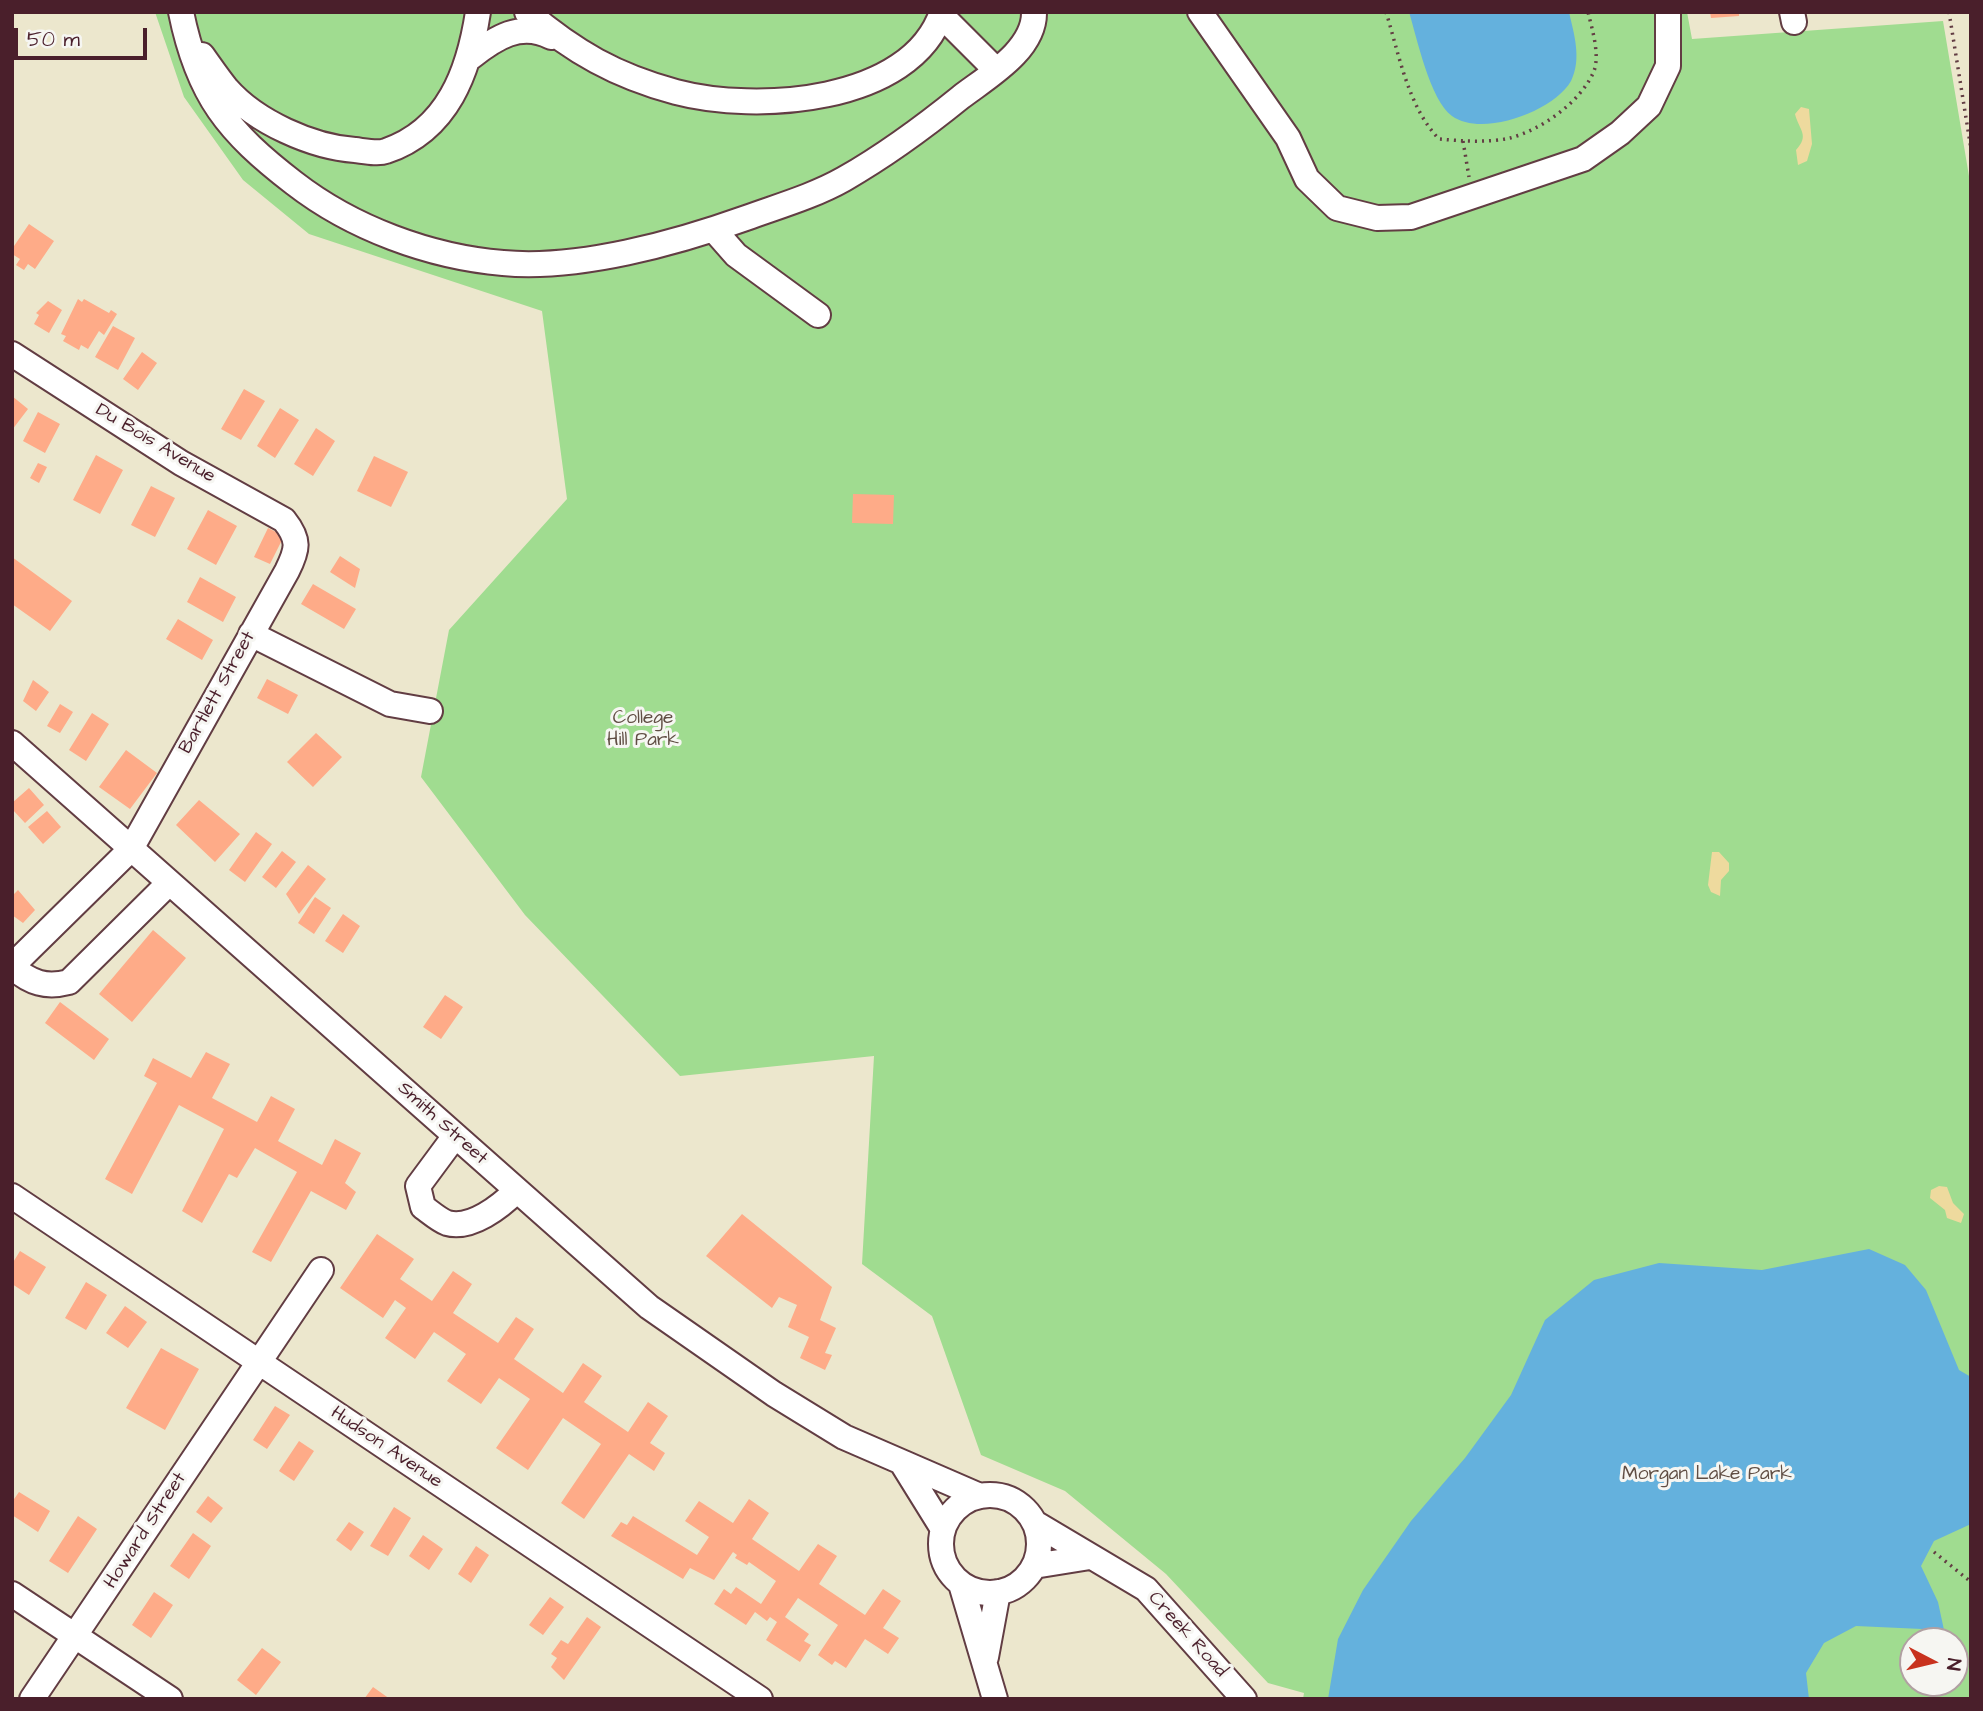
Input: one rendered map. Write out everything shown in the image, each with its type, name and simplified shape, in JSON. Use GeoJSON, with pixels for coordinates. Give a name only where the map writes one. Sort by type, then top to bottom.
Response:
{"type":"FeatureCollection","features":[{"type":"Feature","properties":{"kind":"street"},"geometry":{"type":"LineString","coordinates":[[183,12],[196,47],[229,91],[278,128],[335,148],[384,152],[421,134],[450,101],[471,57],[478,12]]}},
{"type":"Feature","properties":{"kind":"street"},"geometry":{"type":"LineString","coordinates":[[183,12],[189,54],[215,109],[254,152],[310,195],[373,230],[441,252],[505,263],[572,260],[650,249],[714,230],[842,180],[905,142],[996,70],[1022,46],[1035,21],[1034,12]]}},
{"type":"Feature","properties":{"kind":"street"},"geometry":{"type":"LineString","coordinates":[[527,12],[568,46]]}},
{"type":"Feature","properties":{"kind":"street"},"geometry":{"type":"LineString","coordinates":[[1200,12],[1288,138],[1307,179],[1337,208],[1377,218],[1411,217],[1583,159],[1620,133],[1649,106],[1668,66],[1668,12]]}},
{"type":"Feature","properties":{"kind":"street"},"geometry":{"type":"LineString","coordinates":[[471,57],[494,39],[522,29],[544,34],[616,71],[677,92],[732,101],[795,99],[848,90],[890,72],[922,47],[942,14],[996,70]]}},
{"type":"Feature","properties":{"kind":"street"},"geometry":{"type":"LineString","coordinates":[[714,230],[736,255],[818,315]]}},
{"type":"Feature","properties":{"kind":"street","name":"Du Bois Avenue"},"geometry":{"type":"LineString","coordinates":[[12,354],[181,463],[284,520],[296,535]]}},
{"type":"Feature","properties":{"kind":"street","name":"Bartlett Street"},"geometry":{"type":"LineString","coordinates":[[12,967],[131,849],[295,554],[296,535]]}},
{"type":"Feature","properties":{"kind":"street"},"geometry":{"type":"LineString","coordinates":[[251,634],[390,704],[430,711]]}},
{"type":"Feature","properties":{"kind":"street","name":"Smith Street"},"geometry":{"type":"LineString","coordinates":[[12,743],[649,1307],[844,1437],[980,1496]]}},
{"type":"Feature","properties":{"kind":"street"},"geometry":{"type":"LineString","coordinates":[[12,967],[38,984],[53,986],[69,982],[169,883]]}},
{"type":"Feature","properties":{"kind":"street"},"geometry":{"type":"LineString","coordinates":[[455,1136],[418,1186],[423,1207],[446,1222],[459,1224],[499,1208],[516,1191]]}},
{"type":"Feature","properties":{"kind":"street","name":"Hudson Avenue"},"geometry":{"type":"LineString","coordinates":[[12,1196],[760,1699]]}},
{"type":"Feature","properties":{"kind":"street","name":"Howard Street"},"geometry":{"type":"LineString","coordinates":[[32,1699],[257,1361],[321,1270]]}},
{"type":"Feature","properties":{"kind":"street"},"geometry":{"type":"LineString","coordinates":[[902,1463],[943,1529]]}},
{"type":"Feature","properties":{"kind":"street"},"geometry":{"type":"LineString","coordinates":[[961,1584],[985,1593],[998,1592],[1019,1583],[1034,1566],[1039,1544],[1035,1523],[1021,1506],[1002,1496],[980,1496],[957,1507],[943,1529],[941,1544],[944,1559],[961,1584],[995,1699]]}},
{"type":"Feature","properties":{"kind":"street","name":"Creek Road"},"geometry":{"type":"LineString","coordinates":[[1035,1523],[1146,1589],[1244,1699]]}},
{"type":"Feature","properties":{"kind":"street"},"geometry":{"type":"LineString","coordinates":[[1034,1566],[1090,1557]]}},
{"type":"Feature","properties":{"kind":"street"},"geometry":{"type":"LineString","coordinates":[[985,1661],[998,1592]]}},
{"type":"Feature","properties":{"kind":"street"},"geometry":{"type":"LineString","coordinates":[[12,1594],[170,1699]]}},
{"type":"Feature","properties":{"kind":"path"},"geometry":{"type":"LineString","coordinates":[[1386,12],[1409,86],[1426,125],[1439,139],[1462,141],[1510,138],[1542,125],[1574,99],[1594,70],[1594,38],[1588,12]]}},
{"type":"Feature","properties":{"kind":"path"},"geometry":{"type":"LineString","coordinates":[[1948,12],[1971,149]]}},
{"type":"Feature","properties":{"kind":"path"},"geometry":{"type":"LineString","coordinates":[[1462,141],[1473,196]]}},
{"type":"Feature","properties":{"kind":"path"},"geometry":{"type":"LineString","coordinates":[[1934,1552],[1971,1582]]}},
{"type":"Feature","properties":{"kind":"green space","name":"College Hill Park"},"geometry":{"type":"Polygon","coordinates":[[[155,12],[1687,12],[1692,39],[1943,21],[1971,188],[1971,1699],[1303,1699],[1304,1693],[1268,1683],[1166,1574],[1065,1491],[981,1455],[932,1316],[862,1264],[874,1056],[680,1076],[525,915],[421,777],[449,630],[567,499],[542,311],[309,234],[243,180],[184,97],[155,12]]]}},
{"type":"Feature","properties":{"kind":"sand"},"geometry":{"type":"Polygon","coordinates":[[[1801,107],[1809,109],[1812,144],[1807,161],[1798,165],[1796,150],[1803,136],[1795,114],[1801,107]]]}},
{"type":"Feature","properties":{"kind":"sand"},"geometry":{"type":"Polygon","coordinates":[[[1712,852],[1719,852],[1729,863],[1729,871],[1721,880],[1720,896],[1711,892],[1708,885],[1712,852]]]}},
{"type":"Feature","properties":{"kind":"sand"},"geometry":{"type":"Polygon","coordinates":[[[1939,1186],[1947,1187],[1953,1203],[1964,1214],[1961,1223],[1947,1218],[1945,1210],[1930,1198],[1931,1190],[1939,1186]]]}},
{"type":"Feature","properties":{"kind":"water"},"geometry":{"type":"Polygon","coordinates":[[[1409,12],[1569,12],[1577,55],[1571,81],[1549,102],[1516,118],[1498,123],[1465,122],[1452,116],[1437,97],[1425,68],[1409,12]]]}},
{"type":"Feature","properties":{"kind":"water","name":"Morgan Lake Park"},"geometry":{"type":"Polygon","coordinates":[[[1869,1249],[1905,1265],[1926,1290],[1959,1370],[1971,1377],[1971,1524],[1934,1541],[1921,1566],[1938,1602],[1943,1627],[1856,1626],[1824,1643],[1806,1673],[1809,1699],[1328,1699],[1338,1639],[1363,1590],[1411,1521],[1465,1458],[1511,1395],[1545,1320],[1594,1280],[1659,1263],[1762,1270],[1869,1249]]]}},
{"type":"Feature","properties":{"kind":"building"},"geometry":{"type":"Polygon","coordinates":[[[1710,12],[1739,12],[1739,16],[1711,18],[1710,12]]]}},
{"type":"Feature","properties":{"kind":"building"},"geometry":{"type":"Polygon","coordinates":[[[29,224],[54,241],[35,269],[28,264],[24,270],[16,265],[20,259],[12,254],[12,249],[29,224]]]}},
{"type":"Feature","properties":{"kind":"building"},"geometry":{"type":"Polygon","coordinates":[[[78,299],[82,302],[84,299],[109,313],[111,310],[117,314],[104,335],[99,331],[88,349],[81,345],[79,350],[63,341],[66,336],[61,334],[78,299]]]}},
{"type":"Feature","properties":{"kind":"building"},"geometry":{"type":"Polygon","coordinates":[[[48,301],[62,310],[49,333],[34,324],[39,315],[36,313],[48,301]]]}},
{"type":"Feature","properties":{"kind":"building"},"geometry":{"type":"Polygon","coordinates":[[[113,326],[135,338],[118,370],[95,357],[113,326]]]}},
{"type":"Feature","properties":{"kind":"building"},"geometry":{"type":"Polygon","coordinates":[[[142,352],[157,363],[138,390],[123,379],[142,352]]]}},
{"type":"Feature","properties":{"kind":"building"},"geometry":{"type":"Polygon","coordinates":[[[244,389],[265,401],[241,440],[221,429],[244,389]]]}},
{"type":"Feature","properties":{"kind":"building"},"geometry":{"type":"Polygon","coordinates":[[[12,396],[28,409],[12,430],[12,396]]]}},
{"type":"Feature","properties":{"kind":"building"},"geometry":{"type":"Polygon","coordinates":[[[280,408],[299,420],[275,458],[257,446],[280,408]]]}},
{"type":"Feature","properties":{"kind":"building"},"geometry":{"type":"Polygon","coordinates":[[[38,412],[60,424],[45,453],[23,441],[38,412]]]}},
{"type":"Feature","properties":{"kind":"building"},"geometry":{"type":"Polygon","coordinates":[[[316,428],[335,441],[313,476],[294,464],[316,428]]]}},
{"type":"Feature","properties":{"kind":"building"},"geometry":{"type":"Polygon","coordinates":[[[96,455],[123,470],[100,514],[73,500],[96,455]]]}},
{"type":"Feature","properties":{"kind":"building"},"geometry":{"type":"Polygon","coordinates":[[[374,456],[408,472],[391,507],[357,491],[374,456]]]}},
{"type":"Feature","properties":{"kind":"building"},"geometry":{"type":"Polygon","coordinates":[[[38,463],[47,467],[39,483],[30,478],[38,463]]]}},
{"type":"Feature","properties":{"kind":"building"},"geometry":{"type":"Polygon","coordinates":[[[151,486],[175,498],[155,537],[131,525],[151,486]]]}},
{"type":"Feature","properties":{"kind":"building"},"geometry":{"type":"Polygon","coordinates":[[[853,494],[894,495],[893,524],[852,523],[853,494]]]}},
{"type":"Feature","properties":{"kind":"building"},"geometry":{"type":"Polygon","coordinates":[[[208,510],[237,526],[216,565],[187,549],[208,510]]]}},
{"type":"Feature","properties":{"kind":"building"},"geometry":{"type":"Polygon","coordinates":[[[268,528],[284,536],[270,564],[254,557],[268,528]]]}},
{"type":"Feature","properties":{"kind":"building"},"geometry":{"type":"Polygon","coordinates":[[[340,556],[360,569],[355,588],[330,572],[340,556]]]}},
{"type":"Feature","properties":{"kind":"building"},"geometry":{"type":"Polygon","coordinates":[[[12,557],[72,601],[50,631],[12,604],[12,557]]]}},
{"type":"Feature","properties":{"kind":"building"},"geometry":{"type":"Polygon","coordinates":[[[200,577],[236,597],[223,622],[187,602],[200,577]]]}},
{"type":"Feature","properties":{"kind":"building"},"geometry":{"type":"Polygon","coordinates":[[[313,584],[356,609],[344,629],[301,604],[313,584]]]}},
{"type":"Feature","properties":{"kind":"building"},"geometry":{"type":"Polygon","coordinates":[[[178,619],[213,640],[202,660],[166,639],[178,619]]]}},
{"type":"Feature","properties":{"kind":"building"},"geometry":{"type":"Polygon","coordinates":[[[267,679],[298,695],[288,714],[257,698],[267,679]]]}},
{"type":"Feature","properties":{"kind":"building"},"geometry":{"type":"Polygon","coordinates":[[[33,680],[49,692],[36,711],[23,701],[33,680]]]}},
{"type":"Feature","properties":{"kind":"building"},"geometry":{"type":"Polygon","coordinates":[[[60,704],[73,712],[60,733],[47,726],[60,704]]]}},
{"type":"Feature","properties":{"kind":"building"},"geometry":{"type":"Polygon","coordinates":[[[92,713],[109,724],[86,761],[69,750],[92,713]]]}},
{"type":"Feature","properties":{"kind":"building"},"geometry":{"type":"Polygon","coordinates":[[[316,733],[342,757],[313,787],[287,762],[316,733]]]}},
{"type":"Feature","properties":{"kind":"building"},"geometry":{"type":"Polygon","coordinates":[[[126,750],[157,773],[130,809],[99,787],[126,750]]]}},
{"type":"Feature","properties":{"kind":"building"},"geometry":{"type":"Polygon","coordinates":[[[29,788],[44,805],[25,823],[12,809],[12,803],[29,788]]]}},
{"type":"Feature","properties":{"kind":"building"},"geometry":{"type":"Polygon","coordinates":[[[199,800],[240,834],[215,862],[176,825],[199,800]]]}},
{"type":"Feature","properties":{"kind":"building"},"geometry":{"type":"Polygon","coordinates":[[[47,811],[61,827],[43,844],[28,827],[47,811]]]}},
{"type":"Feature","properties":{"kind":"building"},"geometry":{"type":"Polygon","coordinates":[[[256,832],[272,844],[245,882],[229,870],[256,832]]]}},
{"type":"Feature","properties":{"kind":"building"},"geometry":{"type":"Polygon","coordinates":[[[282,851],[296,862],[276,888],[262,877],[282,851]]]}},
{"type":"Feature","properties":{"kind":"building"},"geometry":{"type":"Polygon","coordinates":[[[308,865],[326,879],[299,914],[286,894],[308,865]]]}},
{"type":"Feature","properties":{"kind":"building"},"geometry":{"type":"Polygon","coordinates":[[[18,890],[35,910],[23,923],[12,915],[12,896],[18,890]]]}},
{"type":"Feature","properties":{"kind":"building"},"geometry":{"type":"Polygon","coordinates":[[[315,897],[331,908],[314,934],[298,923],[315,897]]]}},
{"type":"Feature","properties":{"kind":"building"},"geometry":{"type":"Polygon","coordinates":[[[343,914],[360,926],[343,953],[325,941],[343,914]]]}},
{"type":"Feature","properties":{"kind":"building"},"geometry":{"type":"Polygon","coordinates":[[[153,930],[186,958],[132,1022],[99,994],[153,930]]]}},
{"type":"Feature","properties":{"kind":"building"},"geometry":{"type":"Polygon","coordinates":[[[445,995],[463,1007],[441,1039],[423,1027],[445,995]]]}},
{"type":"Feature","properties":{"kind":"building"},"geometry":{"type":"Polygon","coordinates":[[[60,1002],[109,1039],[94,1060],[45,1023],[60,1002]]]}},
{"type":"Feature","properties":{"kind":"building"},"geometry":{"type":"Polygon","coordinates":[[[206,1052],[230,1064],[212,1098],[257,1122],[271,1096],[295,1109],[278,1141],[322,1165],[335,1139],[361,1153],[345,1183],[356,1192],[346,1210],[311,1191],[271,1262],[252,1252],[297,1172],[255,1148],[237,1178],[229,1174],[202,1223],[182,1211],[224,1129],[179,1105],[132,1194],[105,1179],[157,1083],[144,1076],[153,1058],[191,1078],[206,1052]]]}},
{"type":"Feature","properties":{"kind":"building"},"geometry":{"type":"Polygon","coordinates":[[[742,1214],[832,1287],[820,1320],[836,1328],[825,1353],[832,1355],[825,1370],[800,1358],[809,1337],[788,1327],[797,1305],[779,1297],[772,1308],[706,1256],[742,1214]]]}},
{"type":"Feature","properties":{"kind":"building"},"geometry":{"type":"Polygon","coordinates":[[[377,1234],[414,1259],[400,1279],[432,1301],[453,1271],[472,1284],[453,1313],[498,1343],[516,1317],[534,1329],[514,1359],[563,1393],[583,1363],[602,1376],[584,1402],[628,1432],[648,1402],[668,1416],[650,1443],[665,1453],[654,1471],[629,1454],[584,1519],[561,1503],[601,1444],[563,1418],[528,1470],[496,1448],[530,1399],[499,1378],[481,1404],[447,1381],[466,1354],[434,1332],[415,1359],[385,1338],[406,1308],[395,1300],[383,1318],[340,1288],[377,1234]]]}},
{"type":"Feature","properties":{"kind":"building"},"geometry":{"type":"Polygon","coordinates":[[[20,1251],[46,1267],[29,1295],[12,1284],[12,1264],[20,1251]]]}},
{"type":"Feature","properties":{"kind":"building"},"geometry":{"type":"Polygon","coordinates":[[[86,1282],[107,1295],[86,1330],[65,1318],[86,1282]]]}},
{"type":"Feature","properties":{"kind":"building"},"geometry":{"type":"Polygon","coordinates":[[[125,1306],[147,1322],[128,1348],[106,1333],[125,1306]]]}},
{"type":"Feature","properties":{"kind":"building"},"geometry":{"type":"Polygon","coordinates":[[[161,1348],[199,1369],[165,1430],[126,1408],[161,1348]]]}},
{"type":"Feature","properties":{"kind":"building"},"geometry":{"type":"Polygon","coordinates":[[[275,1406],[290,1415],[267,1449],[253,1440],[275,1406]]]}},
{"type":"Feature","properties":{"kind":"building"},"geometry":{"type":"Polygon","coordinates":[[[299,1441],[314,1451],[294,1481],[279,1471],[299,1441]]]}},
{"type":"Feature","properties":{"kind":"building"},"geometry":{"type":"Polygon","coordinates":[[[19,1492],[50,1511],[38,1532],[12,1515],[12,1502],[19,1492]]]}},
{"type":"Feature","properties":{"kind":"building"},"geometry":{"type":"Polygon","coordinates":[[[208,1496],[223,1508],[211,1523],[196,1512],[208,1496]]]}},
{"type":"Feature","properties":{"kind":"building"},"geometry":{"type":"Polygon","coordinates":[[[749,1499],[769,1513],[752,1539],[799,1571],[818,1544],[837,1556],[819,1584],[865,1615],[883,1589],[901,1601],[883,1628],[899,1638],[888,1654],[865,1639],[846,1668],[835,1661],[832,1665],[818,1655],[838,1625],[798,1598],[785,1617],[809,1634],[804,1641],[811,1645],[800,1662],[766,1640],[777,1622],[770,1617],[767,1621],[755,1612],[746,1625],[714,1604],[724,1589],[731,1594],[736,1587],[761,1604],[776,1581],[749,1562],[747,1565],[735,1558],[737,1555],[733,1552],[714,1580],[690,1568],[683,1579],[611,1536],[621,1522],[627,1525],[633,1516],[697,1555],[709,1537],[685,1521],[699,1501],[733,1523],[749,1499]]]}},
{"type":"Feature","properties":{"kind":"building"},"geometry":{"type":"Polygon","coordinates":[[[394,1507],[411,1518],[388,1556],[370,1546],[394,1507]]]}},
{"type":"Feature","properties":{"kind":"building"},"geometry":{"type":"Polygon","coordinates":[[[78,1516],[97,1529],[68,1573],[49,1561],[78,1516]]]}},
{"type":"Feature","properties":{"kind":"building"},"geometry":{"type":"Polygon","coordinates":[[[349,1522],[364,1532],[351,1551],[336,1540],[349,1522]]]}},
{"type":"Feature","properties":{"kind":"building"},"geometry":{"type":"Polygon","coordinates":[[[193,1533],[211,1546],[189,1579],[170,1566],[193,1533]]]}},
{"type":"Feature","properties":{"kind":"building"},"geometry":{"type":"Polygon","coordinates":[[[423,1535],[443,1549],[429,1570],[409,1556],[423,1535]]]}},
{"type":"Feature","properties":{"kind":"building"},"geometry":{"type":"Polygon","coordinates":[[[476,1546],[489,1555],[471,1583],[458,1574],[476,1546]]]}},
{"type":"Feature","properties":{"kind":"building"},"geometry":{"type":"Polygon","coordinates":[[[154,1592],[173,1605],[151,1638],[132,1625],[154,1592]]]}},
{"type":"Feature","properties":{"kind":"building"},"geometry":{"type":"Polygon","coordinates":[[[550,1597],[564,1607],[543,1635],[529,1625],[550,1597]]]}},
{"type":"Feature","properties":{"kind":"building"},"geometry":{"type":"Polygon","coordinates":[[[587,1617],[601,1627],[564,1680],[551,1667],[557,1658],[551,1654],[561,1640],[568,1644],[587,1617]]]}},
{"type":"Feature","properties":{"kind":"building"},"geometry":{"type":"Polygon","coordinates":[[[262,1648],[281,1662],[256,1695],[237,1680],[262,1648]]]}},
{"type":"Feature","properties":{"kind":"building"},"geometry":{"type":"Polygon","coordinates":[[[373,1687],[390,1699],[364,1699],[373,1687]]]}}]}
